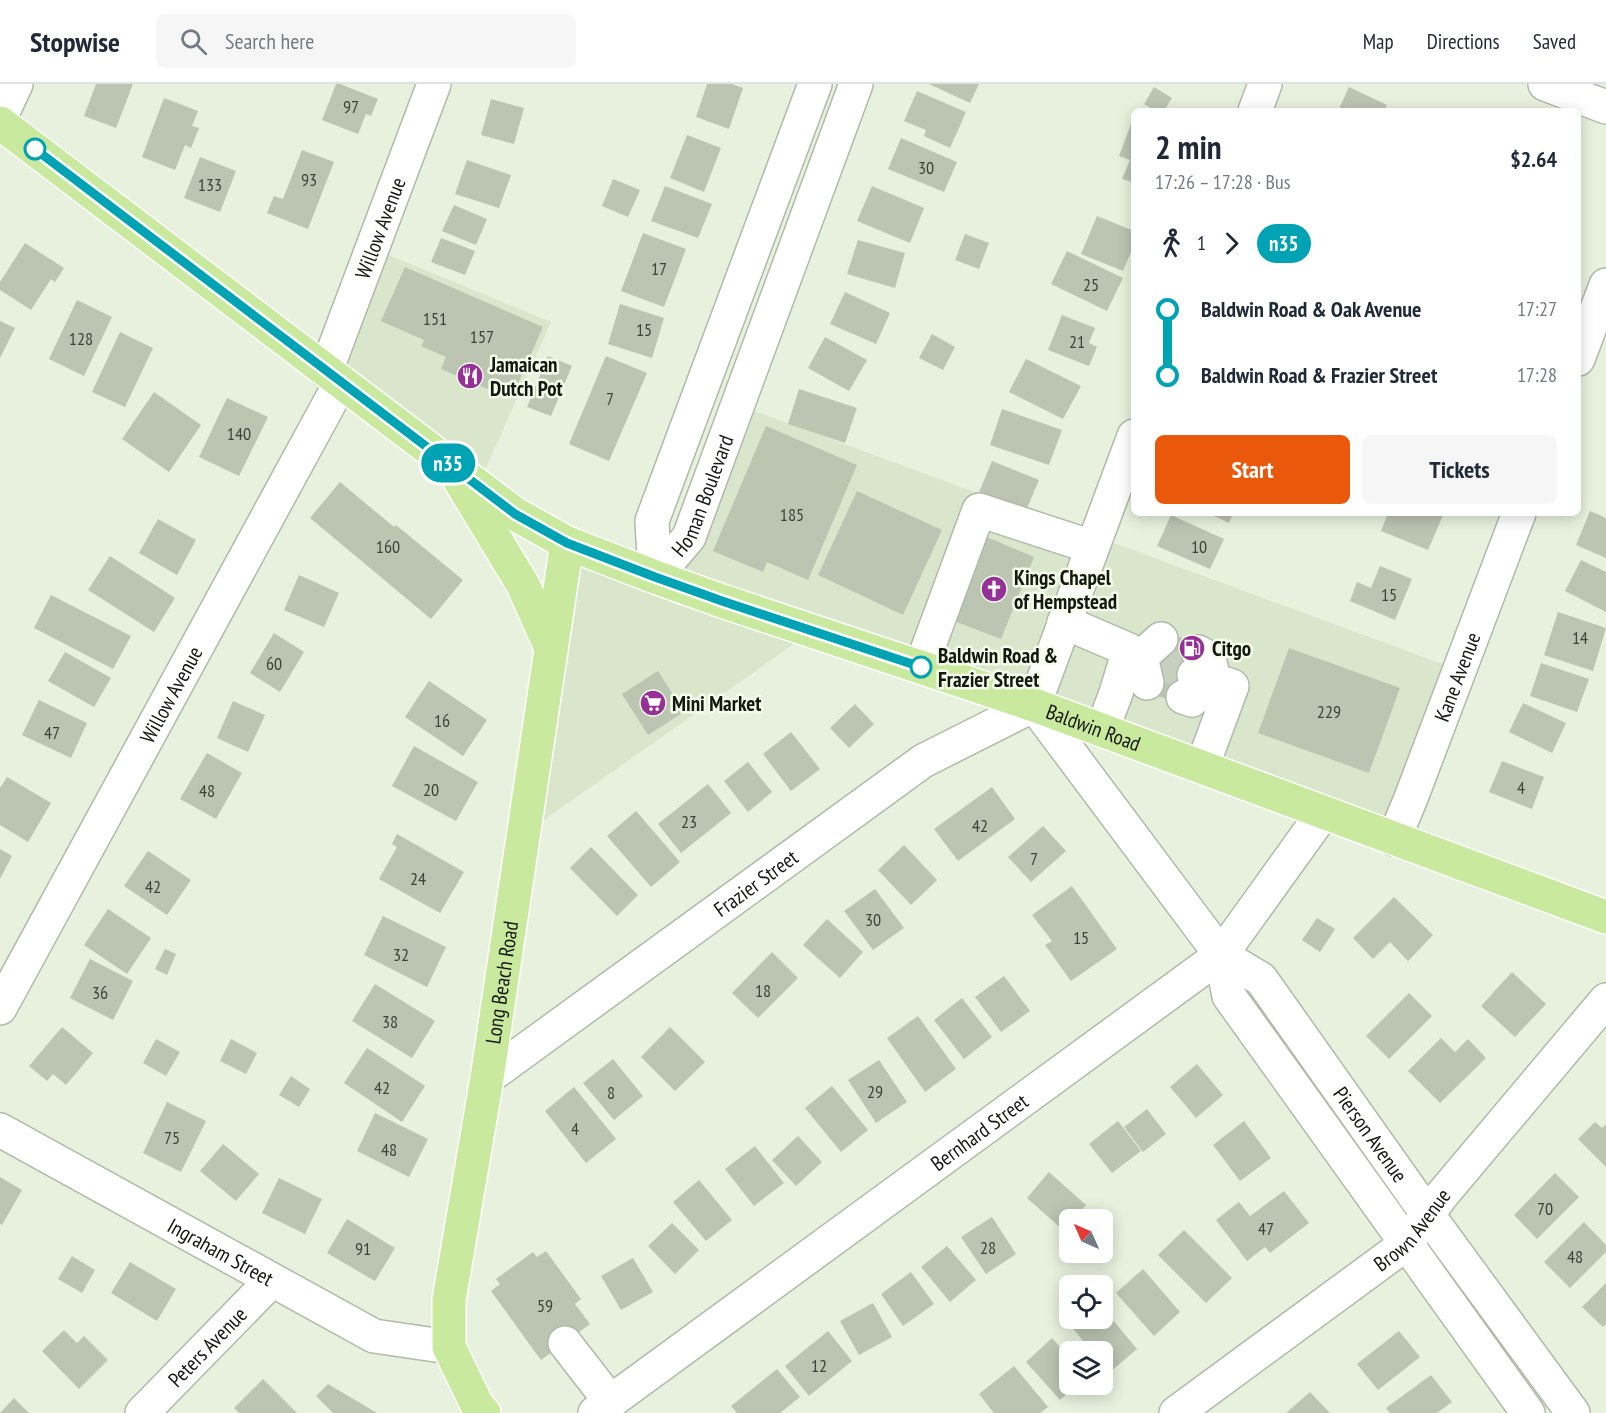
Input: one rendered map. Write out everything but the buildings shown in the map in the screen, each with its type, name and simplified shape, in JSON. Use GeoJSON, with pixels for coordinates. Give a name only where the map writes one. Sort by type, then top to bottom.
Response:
{"type":"FeatureCollection","features":[{"type":"Feature","properties":{"kind":"main road","name":"Baldwin Road"},"geometry":{"type":"LineString","coordinates":[[0,123],[515,514],[567,543],[722,601],[1034,705],[1606,917]]}},
{"type":"Feature","properties":{"kind":"main road"},"geometry":{"type":"LineString","coordinates":[[450,465],[523,585],[551,648]]}},
{"type":"Feature","properties":{"kind":"main road","name":"Long Beach Road"},"geometry":{"type":"LineString","coordinates":[[484,1413],[477,1405],[449,1347],[449,1300],[487,1078],[567,543]]}},
{"type":"Feature","properties":{"kind":"street"},"geometry":{"type":"LineString","coordinates":[[0,118],[16,84]]}},
{"type":"Feature","properties":{"kind":"street","name":"Willow Avenue"},"geometry":{"type":"LineString","coordinates":[[0,1008],[333,376],[434,84]]}},
{"type":"Feature","properties":{"kind":"street","name":"Homan Boulevard"},"geometry":{"type":"LineString","coordinates":[[655,577],[652,521],[815,84]]}},
{"type":"Feature","properties":{"kind":"street","name":"Homan Boulevard"},"geometry":{"type":"LineString","coordinates":[[655,577],[689,537],[856,84]]}},
{"type":"Feature","properties":{"kind":"street"},"geometry":{"type":"LineString","coordinates":[[1256,108],[1265,84]]}},
{"type":"Feature","properties":{"kind":"street"},"geometry":{"type":"LineString","coordinates":[[1545,84],[1606,107]]}},
{"type":"Feature","properties":{"kind":"street"},"geometry":{"type":"LineString","coordinates":[[770,205],[806,219]]}},
{"type":"Feature","properties":{"kind":"street"},"geometry":{"type":"LineString","coordinates":[[1581,351],[1606,285]]}},
{"type":"Feature","properties":{"kind":"street"},"geometry":{"type":"LineString","coordinates":[[1034,705],[1131,444]]}},
{"type":"Feature","properties":{"kind":"street"},"geometry":{"type":"LineString","coordinates":[[921,667],[979,510],[1092,547]]}},
{"type":"Feature","properties":{"kind":"street","name":"Kane Avenue"},"geometry":{"type":"LineString","coordinates":[[1394,839],[1519,516]]}},
{"type":"Feature","properties":{"kind":"street"},"geometry":{"type":"LineString","coordinates":[[1064,622],[1146,658],[1116,693],[1102,730]]}},
{"type":"Feature","properties":{"kind":"street"},"geometry":{"type":"LineString","coordinates":[[1196,676],[1232,686],[1202,767]]}},
{"type":"Feature","properties":{"kind":"street","name":"Pierson Avenue"},"geometry":{"type":"LineString","coordinates":[[1034,705],[1221,955],[1262,979],[1428,1215],[1573,1413]]}},
{"type":"Feature","properties":{"kind":"street","name":"Frazier Street"},"geometry":{"type":"LineString","coordinates":[[487,1078],[923,761],[1034,705]]}},
{"type":"Feature","properties":{"kind":"street","name":"Bernhard Street"},"geometry":{"type":"LineString","coordinates":[[602,1407],[1221,955],[1323,813]]}},
{"type":"Feature","properties":{"kind":"street","name":"Pierson Avenue"},"geometry":{"type":"LineString","coordinates":[[1221,955],[1229,996],[1528,1413]]}},
{"type":"Feature","properties":{"kind":"street","name":"Brown Avenue"},"geometry":{"type":"LineString","coordinates":[[1176,1413],[1406,1244],[1442,1195],[1606,1000]]}},
{"type":"Feature","properties":{"kind":"street","name":"Ingraham Street"},"geometry":{"type":"LineString","coordinates":[[0,1130],[374,1336],[449,1347]]}},
{"type":"Feature","properties":{"kind":"street","name":"Peters Avenue"},"geometry":{"type":"LineString","coordinates":[[142,1413],[272,1280]]}},
{"type":"Feature","properties":{"kind":"street"},"geometry":{"type":"LineString","coordinates":[[565,1343],[602,1407]]}},
{"type":"Feature","properties":{"kind":"shaded area"},"geometry":{"type":"Polygon","coordinates":[[[369,247],[551,322],[477,488],[314,376],[369,247]]]}},
{"type":"Feature","properties":{"kind":"shaded area"},"geometry":{"type":"Polygon","coordinates":[[[722,399],[1456,669],[1389,844],[808,634],[534,827],[564,549],[654,580],[722,399]]]}},
{"type":"Feature","properties":{"kind":"tunnel"},"geometry":{"type":"LineString","coordinates":[[1154,661],[1191,674]]}},
{"type":"Feature","properties":{"kind":"bus line","name":"n35"},"geometry":{"type":"LineString","coordinates":[[35,149],[515,514],[567,543],[655,577],[921,667]]}},
{"type":"Feature","properties":{"kind":"place","name":"Jamaican Dutch Pot"},"geometry":{"type":"Point","coordinates":[470,376]}},
{"type":"Feature","properties":{"kind":"place","name":"Kings Chapel of Hempstead"},"geometry":{"type":"Point","coordinates":[994,589]}},
{"type":"Feature","properties":{"kind":"place","name":"Citgo"},"geometry":{"type":"Point","coordinates":[1192,648]}},
{"type":"Feature","properties":{"kind":"place","name":"Baldwin Road & Frazier Street"},"geometry":{"type":"Point","coordinates":[921,667]}},
{"type":"Feature","properties":{"kind":"place","name":"Mini Market"},"geometry":{"type":"Point","coordinates":[653,703]}}]}
